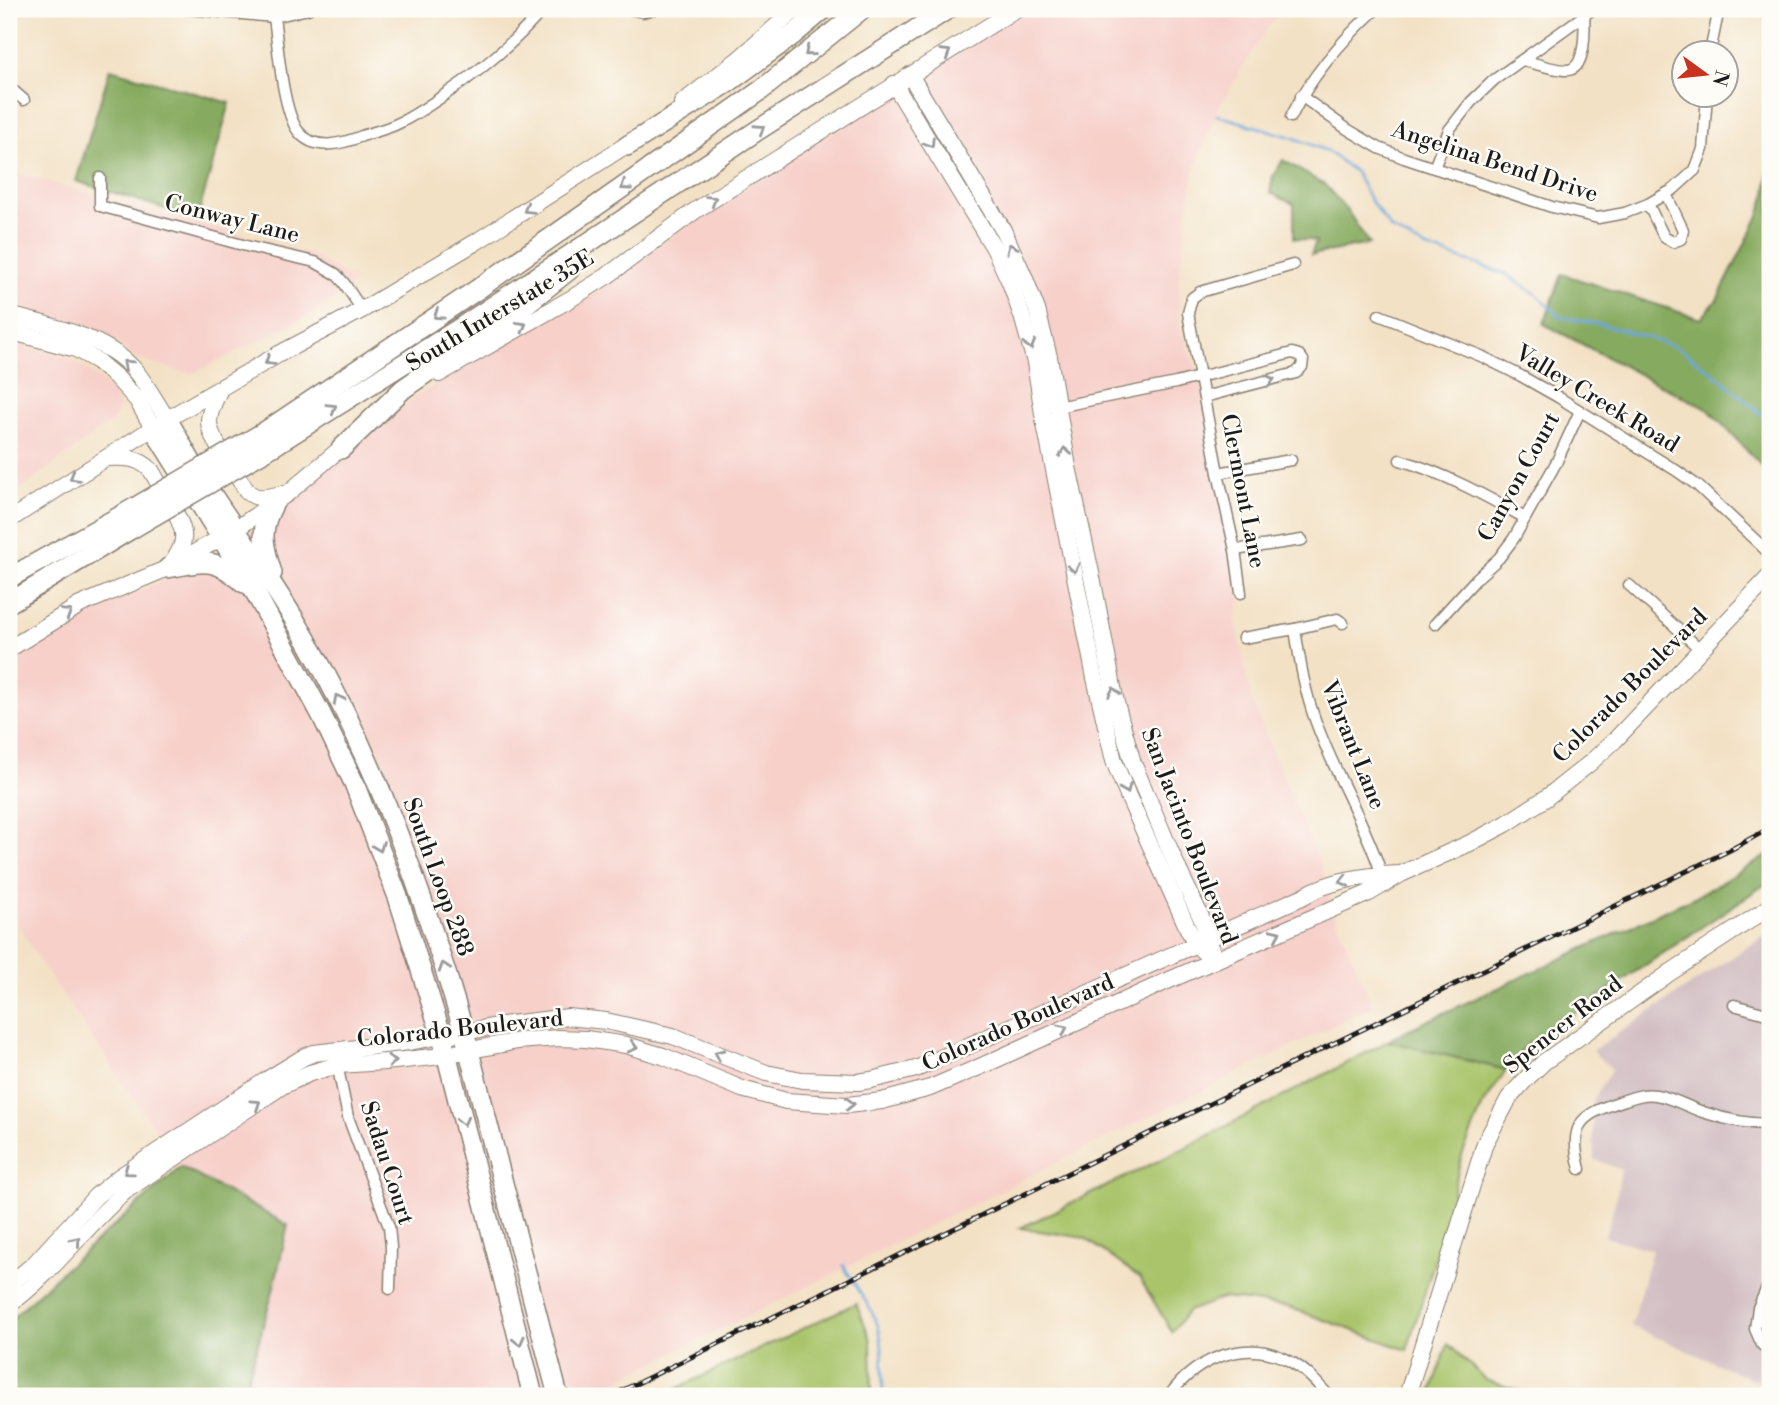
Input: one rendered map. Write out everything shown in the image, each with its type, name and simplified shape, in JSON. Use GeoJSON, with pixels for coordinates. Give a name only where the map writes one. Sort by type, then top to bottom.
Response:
{"type":"FeatureCollection","features":[{"type":"Feature","properties":{"kind":"highway"},"geometry":{"type":"LineString","coordinates":[[627,146],[726,84],[824,9]]}},
{"type":"Feature","properties":{"kind":"highway"},"geometry":{"type":"LineString","coordinates":[[270,438],[749,99],[862,9]]}},
{"type":"Feature","properties":{"kind":"highway"},"geometry":{"type":"LineString","coordinates":[[9,603],[127,522],[463,326],[758,130],[948,9]]}},
{"type":"Feature","properties":{"kind":"highway"},"geometry":{"type":"LineString","coordinates":[[341,449],[403,389],[511,316],[662,195]]}},
{"type":"Feature","properties":{"kind":"highway","name":"South Loop 288"},"geometry":{"type":"LineString","coordinates":[[160,424],[201,478],[255,592],[321,714],[350,776],[398,897],[444,1046],[533,1396]]}},
{"type":"Feature","properties":{"kind":"highway"},"geometry":{"type":"LineString","coordinates":[[279,594],[263,539],[268,514],[281,498]]}},
{"type":"Feature","properties":{"kind":"highway"},"geometry":{"type":"LineString","coordinates":[[9,578],[127,522]]}},
{"type":"Feature","properties":{"kind":"highway","name":"South Loop 288"},"geometry":{"type":"LineString","coordinates":[[229,534],[279,594],[307,639],[371,767],[417,881],[466,1042],[558,1396]]}},
{"type":"Feature","properties":{"kind":"highway"},"geometry":{"type":"LineString","coordinates":[[168,568],[196,563],[220,566],[229,569],[255,592]]}},
{"type":"Feature","properties":{"kind":"highway"},"geometry":{"type":"LineString","coordinates":[[350,776],[371,767]]}},
{"type":"Feature","properties":{"kind":"main road"},"geometry":{"type":"LineString","coordinates":[[9,520],[160,424],[476,242],[627,146],[740,58],[796,9]]}},
{"type":"Feature","properties":{"kind":"main road","name":"South Interstate 35E"},"geometry":{"type":"LineString","coordinates":[[9,649],[80,605],[168,568],[229,534],[281,498],[367,425],[423,382],[595,284],[696,210],[1016,9]]}},
{"type":"Feature","properties":{"kind":"main road","name":"San Jacinto Boulevard"},"geometry":{"type":"LineString","coordinates":[[910,75],[1003,230],[1017,279]]}},
{"type":"Feature","properties":{"kind":"main road","name":"San Jacinto Boulevard"},"geometry":{"type":"LineString","coordinates":[[894,85],[1037,310],[1049,357],[1051,419],[1091,615],[1133,763],[1164,835],[1203,941]]}},
{"type":"Feature","properties":{"kind":"main road"},"geometry":{"type":"LineString","coordinates":[[9,314],[66,330],[117,355],[136,372],[160,424]]}},
{"type":"Feature","properties":{"kind":"main road"},"geometry":{"type":"LineString","coordinates":[[9,331],[76,349],[97,361],[116,377],[160,424]]}},
{"type":"Feature","properties":{"kind":"main road"},"geometry":{"type":"LineString","coordinates":[[220,389],[211,409],[209,423],[213,438],[253,497],[281,498]]}},
{"type":"Feature","properties":{"kind":"main road"},"geometry":{"type":"LineString","coordinates":[[106,458],[132,458],[144,463],[151,470],[182,523],[183,543],[179,554],[168,568]]}},
{"type":"Feature","properties":{"kind":"main road","name":"Colorado Boulevard"},"geometry":{"type":"LineString","coordinates":[[466,1042],[558,1038],[626,1045],[786,1101],[827,1105],[862,1104],[930,1088],[1369,892],[1506,824],[1546,798],[1615,740],[1770,576]]}},
{"type":"Feature","properties":{"kind":"main road","name":"San Jacinto Boulevard"},"geometry":{"type":"LineString","coordinates":[[1091,615],[1102,711],[1114,761],[1149,841],[1213,961]]}},
{"type":"Feature","properties":{"kind":"main road"},"geometry":{"type":"LineString","coordinates":[[1149,841],[1164,835]]}},
{"type":"Feature","properties":{"kind":"main road","name":"Colorado Boulevard"},"geometry":{"type":"LineString","coordinates":[[9,1305],[34,1274],[159,1160],[335,1057],[409,1042],[444,1046],[546,1018],[568,1017],[606,1021],[673,1036],[761,1071],[790,1078],[818,1082],[859,1082],[916,1069],[1315,889],[1343,880],[1401,874]]}},
{"type":"Feature","properties":{"kind":"main road","name":"Spencer Road"},"geometry":{"type":"LineString","coordinates":[[1407,1396],[1485,1143],[1509,1098],[1544,1062],[1671,972],[1770,907]]}},
{"type":"Feature","properties":{"kind":"main road"},"geometry":{"type":"LineString","coordinates":[[586,1039],[593,1032],[608,1027],[662,1037],[673,1036]]}},
{"type":"Feature","properties":{"kind":"main road"},"geometry":{"type":"LineString","coordinates":[[753,1091],[761,1071]]}},
{"type":"Feature","properties":{"kind":"main road","name":"Colorado Boulevard"},"geometry":{"type":"LineString","coordinates":[[9,1285],[34,1274]]}},
{"type":"Feature","properties":{"kind":"street"},"geometry":{"type":"LineString","coordinates":[[187,9],[274,17],[308,9]]}},
{"type":"Feature","properties":{"kind":"street"},"geometry":{"type":"LineString","coordinates":[[274,17],[288,111],[298,130],[306,138],[327,145],[346,142],[418,113],[483,67],[543,9]]}},
{"type":"Feature","properties":{"kind":"street"},"geometry":{"type":"LineString","coordinates":[[629,9],[643,12],[655,9]]}},
{"type":"Feature","properties":{"kind":"street"},"geometry":{"type":"LineString","coordinates":[[1291,117],[1301,96],[1340,45],[1355,27],[1376,9]]}},
{"type":"Feature","properties":{"kind":"street"},"geometry":{"type":"LineString","coordinates":[[1713,38],[1719,9]]}},
{"type":"Feature","properties":{"kind":"street"},"geometry":{"type":"LineString","coordinates":[[1522,60],[1566,71],[1574,69],[1581,60],[1589,12]]}},
{"type":"Feature","properties":{"kind":"street"},"geometry":{"type":"LineString","coordinates":[[1434,168],[1449,130],[1471,102],[1494,80],[1589,12]]}},
{"type":"Feature","properties":{"kind":"street"},"geometry":{"type":"LineString","coordinates":[[9,87],[24,100]]}},
{"type":"Feature","properties":{"kind":"street","name":"Angelina Bend Drive"},"geometry":{"type":"LineString","coordinates":[[1301,96],[1379,148],[1552,207],[1598,218],[1625,214],[1647,204],[1666,194],[1695,170],[1703,149],[1706,108]]}},
{"type":"Feature","properties":{"kind":"street","name":"Conway Lane"},"geometry":{"type":"LineString","coordinates":[[100,178],[100,206],[315,262],[336,274],[362,310]]}},
{"type":"Feature","properties":{"kind":"street"},"geometry":{"type":"LineString","coordinates":[[1647,204],[1664,237],[1673,242],[1681,239],[1682,230],[1666,194]]}},
{"type":"Feature","properties":{"kind":"street","name":"Clermont Lane"},"geometry":{"type":"LineString","coordinates":[[1241,593],[1236,550],[1218,473],[1188,313],[1192,298],[1200,292],[1293,265]]}},
{"type":"Feature","properties":{"kind":"street","name":"Valley Creek Road"},"geometry":{"type":"LineString","coordinates":[[1379,315],[1481,356],[1580,411],[1698,486],[1770,554]]}},
{"type":"Feature","properties":{"kind":"street","name":"Clermont Lane"},"geometry":{"type":"LineString","coordinates":[[1200,377],[1292,353],[1303,360],[1296,373],[1203,397]]}},
{"type":"Feature","properties":{"kind":"street"},"geometry":{"type":"LineString","coordinates":[[1051,419],[1200,377]]}},
{"type":"Feature","properties":{"kind":"street","name":"Canyon Court"},"geometry":{"type":"LineString","coordinates":[[1435,624],[1499,558],[1514,538],[1556,463],[1580,411]]}},
{"type":"Feature","properties":{"kind":"street"},"geometry":{"type":"LineString","coordinates":[[1218,473],[1291,460]]}},
{"type":"Feature","properties":{"kind":"street"},"geometry":{"type":"LineString","coordinates":[[1399,460],[1427,468],[1525,518]]}},
{"type":"Feature","properties":{"kind":"street"},"geometry":{"type":"LineString","coordinates":[[1236,550],[1302,540]]}},
{"type":"Feature","properties":{"kind":"street"},"geometry":{"type":"LineString","coordinates":[[1629,585],[1700,649]]}},
{"type":"Feature","properties":{"kind":"street"},"geometry":{"type":"LineString","coordinates":[[1243,638],[1337,620],[1343,623]]}},
{"type":"Feature","properties":{"kind":"street","name":"Vibrant Lane"},"geometry":{"type":"LineString","coordinates":[[1295,629],[1305,688],[1317,725],[1375,853],[1382,875]]}},
{"type":"Feature","properties":{"kind":"street"},"geometry":{"type":"LineString","coordinates":[[1734,1005],[1770,1015]]}},
{"type":"Feature","properties":{"kind":"street","name":"Sadau Court"},"geometry":{"type":"LineString","coordinates":[[335,1057],[348,1117],[389,1227],[390,1289]]}},
{"type":"Feature","properties":{"kind":"street"},"geometry":{"type":"LineString","coordinates":[[1580,1169],[1576,1152],[1577,1130],[1584,1118],[1606,1106],[1641,1094],[1680,1101],[1704,1113],[1734,1121],[1770,1124]]}},
{"type":"Feature","properties":{"kind":"street"},"geometry":{"type":"LineString","coordinates":[[1762,1345],[1755,1329],[1758,1308],[1770,1281]]}},
{"type":"Feature","properties":{"kind":"street"},"geometry":{"type":"LineString","coordinates":[[1169,1396],[1198,1366],[1216,1357],[1242,1351],[1265,1353],[1286,1359],[1301,1368],[1328,1396]]}},
{"type":"Feature","properties":{"kind":"shaded area"},"geometry":{"type":"Polygon","coordinates":[[[1027,9],[1283,9],[1243,66],[1218,109],[1194,172],[1179,278],[1180,326],[1200,377],[1241,593],[1236,620],[1251,698],[1323,870],[1333,912],[1373,1006],[586,1396],[243,1396],[273,1291],[288,1225],[181,1167],[40,962],[9,909],[9,666],[79,619],[233,547],[387,415],[475,359],[596,293],[688,224],[1027,9]]]}},
{"type":"Feature","properties":{"kind":"shaded area"},"geometry":{"type":"Polygon","coordinates":[[[9,171],[305,252],[356,281],[316,312],[192,374],[135,359],[116,341],[88,327],[9,303],[9,171]]]}},
{"type":"Feature","properties":{"kind":"shaded area"},"geometry":{"type":"Polygon","coordinates":[[[9,342],[76,362],[100,379],[115,396],[118,407],[114,420],[9,498],[9,342]]]}},
{"type":"Feature","properties":{"kind":"shaded area"},"geometry":{"type":"Polygon","coordinates":[[[1770,932],[1770,1389],[1631,1326],[1652,1250],[1605,1237],[1621,1170],[1594,1159],[1592,1101],[1612,1069],[1592,1051],[1770,932]]]}},
{"type":"Feature","properties":{"kind":"green space"},"geometry":{"type":"Polygon","coordinates":[[[110,69],[230,103],[197,219],[76,181],[110,69]]]}},
{"type":"Feature","properties":{"kind":"green space"},"geometry":{"type":"Polygon","coordinates":[[[1283,160],[1325,185],[1347,210],[1369,244],[1311,255],[1316,241],[1294,238],[1294,204],[1270,193],[1273,176],[1283,160]]]}},
{"type":"Feature","properties":{"kind":"green space"},"geometry":{"type":"Polygon","coordinates":[[[1770,160],[1770,475],[1708,409],[1544,324],[1562,274],[1701,319],[1717,300],[1759,216],[1766,194],[1770,160]]]}},
{"type":"Feature","properties":{"kind":"green space"},"geometry":{"type":"Polygon","coordinates":[[[1770,854],[1770,881],[1527,1045],[1506,1070],[1388,1041],[1699,895],[1770,854]]]}},
{"type":"Feature","properties":{"kind":"green space"},"geometry":{"type":"Polygon","coordinates":[[[1388,1041],[1506,1070],[1482,1107],[1462,1155],[1443,1233],[1407,1350],[1288,1307],[1224,1298],[1188,1311],[1172,1332],[1139,1277],[1085,1238],[1020,1228],[1181,1150],[1388,1041]]]}},
{"type":"Feature","properties":{"kind":"green space"},"geometry":{"type":"Polygon","coordinates":[[[181,1167],[288,1225],[273,1291],[243,1396],[9,1396],[9,1321],[181,1167]]]}},
{"type":"Feature","properties":{"kind":"green space"},"geometry":{"type":"Polygon","coordinates":[[[856,1303],[871,1340],[872,1396],[661,1396],[856,1303]]]}},
{"type":"Feature","properties":{"kind":"green space"},"geometry":{"type":"Polygon","coordinates":[[[1448,1344],[1486,1380],[1536,1396],[1430,1396],[1448,1344]]]}},
{"type":"Feature","properties":{"kind":"waterway"},"geometry":{"type":"LineString","coordinates":[[1217,115],[1327,151],[1355,172],[1391,229],[1424,247],[1506,274],[1536,294],[1560,317],[1604,325],[1680,349],[1715,374],[1760,413],[1770,417]]}},
{"type":"Feature","properties":{"kind":"waterway"},"geometry":{"type":"LineString","coordinates":[[843,1265],[866,1301],[880,1332],[883,1396]]}},
{"type":"Feature","properties":{"kind":"railway"},"geometry":{"type":"LineString","coordinates":[[611,1396],[1730,850],[1770,828]]}}]}
